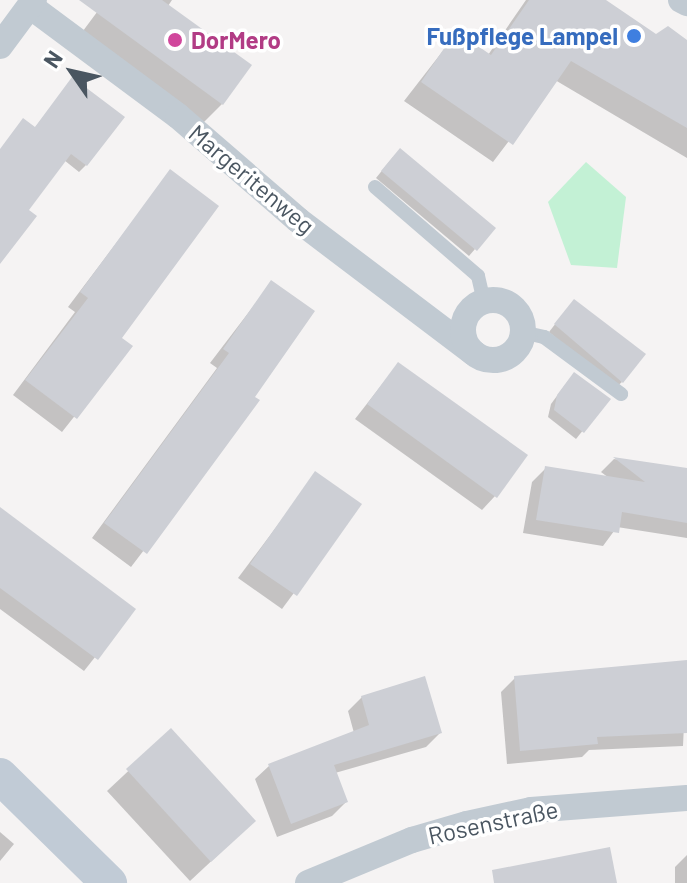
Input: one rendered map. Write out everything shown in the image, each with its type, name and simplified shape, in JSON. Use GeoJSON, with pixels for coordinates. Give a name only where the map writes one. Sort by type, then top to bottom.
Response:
{"type":"FeatureCollection","features":[{"type":"Feature","properties":{"kind":"street"},"geometry":{"type":"LineString","coordinates":[[681,0],[687,3]]}},
{"type":"Feature","properties":{"kind":"street"},"geometry":{"type":"LineString","coordinates":[[0,46],[32,3]]}},
{"type":"Feature","properties":{"kind":"street","name":"Margeritenweg"},"geometry":{"type":"LineString","coordinates":[[32,3],[178,116],[298,220],[474,353]]}},
{"type":"Feature","properties":{"kind":"street"},"geometry":{"type":"LineString","coordinates":[[497,300],[515,309],[522,332],[517,347],[502,358],[474,353],[463,327],[470,310],[484,302],[497,300]]}},
{"type":"Feature","properties":{"kind":"street"},"geometry":{"type":"LineString","coordinates":[[0,776],[109,883]]}},
{"type":"Feature","properties":{"kind":"street","name":"Rosenstraße"},"geometry":{"type":"LineString","coordinates":[[308,883],[412,840],[467,824],[531,810],[687,798]]}},
{"type":"Feature","properties":{"kind":"lane"},"geometry":{"type":"LineString","coordinates":[[375,187],[478,276],[484,302]]}},
{"type":"Feature","properties":{"kind":"lane"},"geometry":{"type":"LineString","coordinates":[[522,332],[544,337],[621,394]]}},
{"type":"Feature","properties":{"kind":"green space"},"geometry":{"type":"Polygon","coordinates":[[[586,162],[626,197],[617,268],[571,265],[548,202],[586,162]]]}},
{"type":"Feature","properties":{"kind":"building","name":"DorMero"},"geometry":{"type":"Polygon","coordinates":[[[79,0],[162,0],[252,65],[223,105],[79,0]]]}},
{"type":"Feature","properties":{"kind":"building"},"geometry":{"type":"Polygon","coordinates":[[[529,0],[606,0],[656,34],[668,26],[687,40],[687,128],[571,61],[513,145],[421,82],[456,31],[491,55],[529,0]]]}},
{"type":"Feature","properties":{"kind":"building"},"geometry":{"type":"Polygon","coordinates":[[[72,77],[125,117],[87,166],[71,154],[29,210],[37,216],[0,264],[0,149],[23,118],[35,127],[72,77]]]}},
{"type":"Feature","properties":{"kind":"building"},"geometry":{"type":"Polygon","coordinates":[[[400,148],[496,228],[477,251],[381,171],[400,148]]]}},
{"type":"Feature","properties":{"kind":"building"},"geometry":{"type":"Polygon","coordinates":[[[170,169],[219,206],[122,338],[133,346],[77,419],[25,380],[88,298],[80,292],[170,169]]]}},
{"type":"Feature","properties":{"kind":"building"},"geometry":{"type":"Polygon","coordinates":[[[271,280],[315,311],[255,397],[260,400],[147,554],[104,523],[229,353],[223,349],[271,280]]]}},
{"type":"Feature","properties":{"kind":"building"},"geometry":{"type":"Polygon","coordinates":[[[574,299],[646,354],[623,383],[554,324],[574,299]]]}},
{"type":"Feature","properties":{"kind":"building"},"geometry":{"type":"Polygon","coordinates":[[[398,362],[528,455],[497,498],[367,404],[398,362]]]}},
{"type":"Feature","properties":{"kind":"building"},"geometry":{"type":"Polygon","coordinates":[[[574,372],[611,399],[584,433],[554,410],[557,395],[574,372]]]}},
{"type":"Feature","properties":{"kind":"building"},"geometry":{"type":"Polygon","coordinates":[[[613,457],[687,468],[687,523],[622,512],[619,533],[536,520],[545,466],[645,482],[613,457]]]}},
{"type":"Feature","properties":{"kind":"building"},"geometry":{"type":"Polygon","coordinates":[[[315,471],[362,504],[297,596],[250,564],[315,471]]]}},
{"type":"Feature","properties":{"kind":"building"},"geometry":{"type":"Polygon","coordinates":[[[0,507],[136,609],[98,660],[0,588],[0,507]]]}},
{"type":"Feature","properties":{"kind":"building"},"geometry":{"type":"Polygon","coordinates":[[[687,660],[687,733],[597,737],[598,744],[520,751],[514,676],[687,660]]]}},
{"type":"Feature","properties":{"kind":"building"},"geometry":{"type":"Polygon","coordinates":[[[425,676],[442,733],[334,765],[348,802],[291,824],[268,764],[369,725],[361,696],[425,676]]]}},
{"type":"Feature","properties":{"kind":"building"},"geometry":{"type":"Polygon","coordinates":[[[171,728],[256,821],[211,862],[126,769],[171,728]]]}},
{"type":"Feature","properties":{"kind":"building"},"geometry":{"type":"Polygon","coordinates":[[[610,847],[617,883],[494,883],[492,870],[610,847]]]}},
{"type":"Feature","properties":{"kind":"place","name":"Fußpflege Lampel"},"geometry":{"type":"Point","coordinates":[634,36]}},
{"type":"Feature","properties":{"kind":"place","name":"DorMero"},"geometry":{"type":"Point","coordinates":[175,40]}}]}
